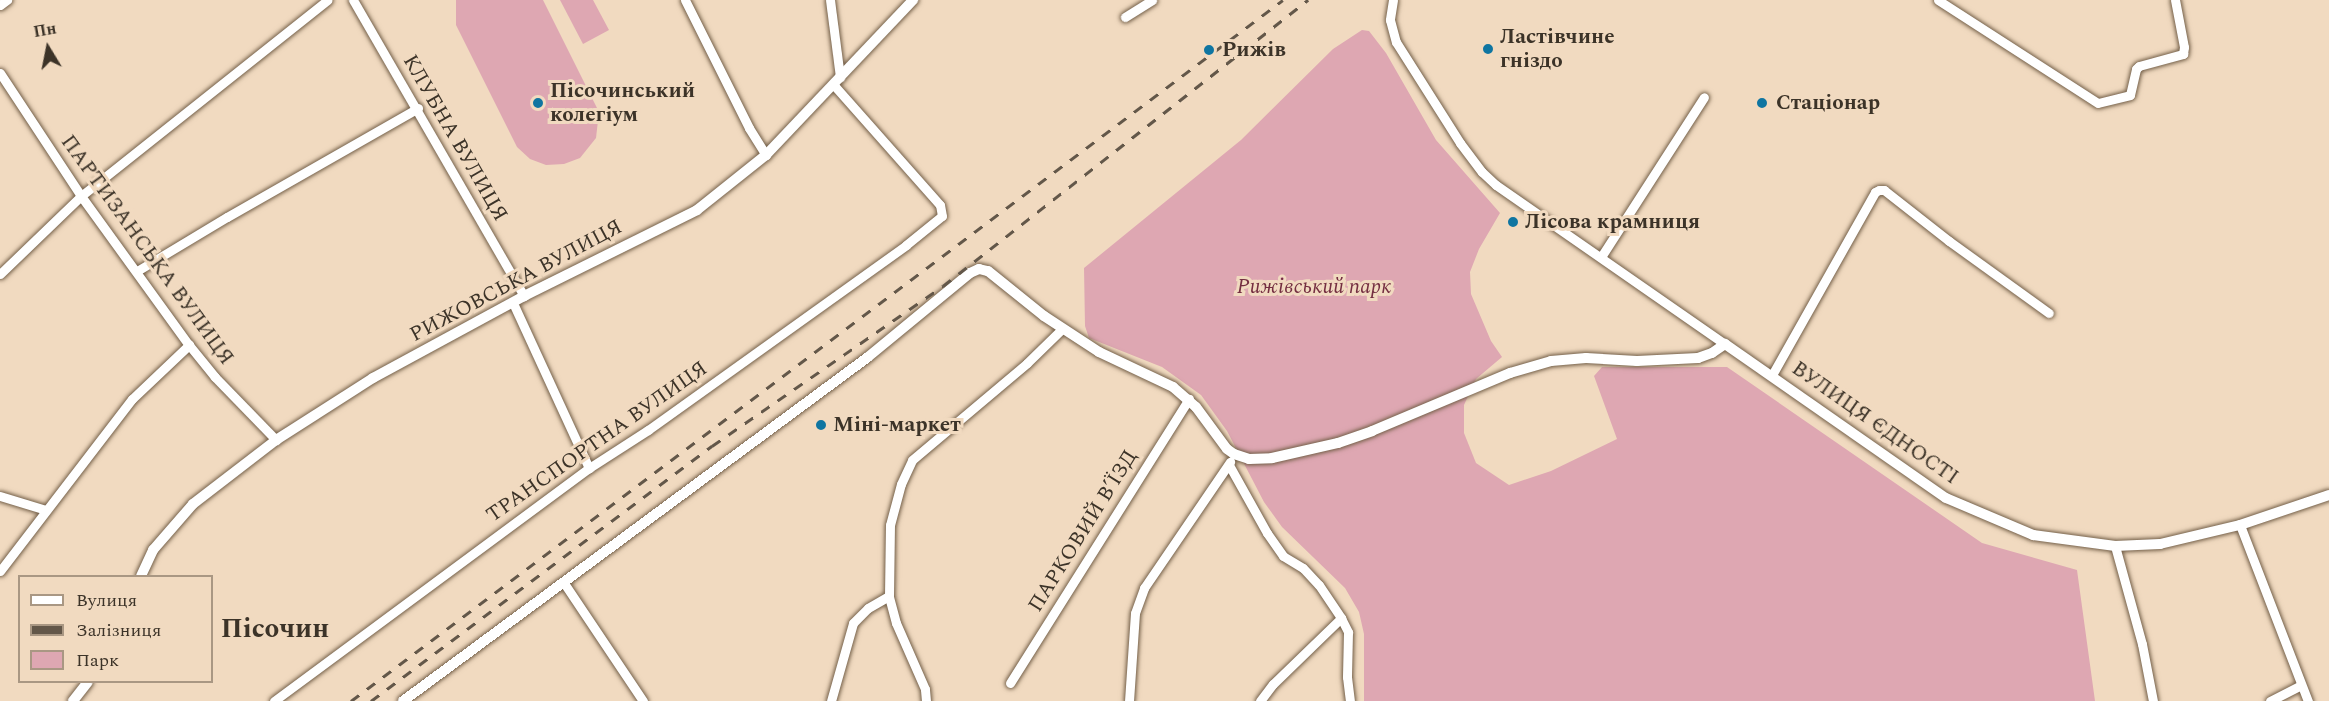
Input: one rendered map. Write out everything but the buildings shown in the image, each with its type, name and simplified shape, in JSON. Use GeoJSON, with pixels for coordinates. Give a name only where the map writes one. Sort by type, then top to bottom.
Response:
{"type":"FeatureCollection","features":[{"type":"Feature","properties":{"kind":"street"},"geometry":{"type":"LineString","coordinates":[[0,5],[7,0]]}},
{"type":"Feature","properties":{"kind":"street"},"geometry":{"type":"LineString","coordinates":[[0,274],[81,196],[327,0]]}},
{"type":"Feature","properties":{"kind":"street","name":"КЛУБНА ВУЛИЦЯ"},"geometry":{"type":"LineString","coordinates":[[353,0],[418,108],[524,296]]}},
{"type":"Feature","properties":{"kind":"street"},"geometry":{"type":"LineString","coordinates":[[685,0],[749,128],[766,155]]}},
{"type":"Feature","properties":{"kind":"street"},"geometry":{"type":"LineString","coordinates":[[830,0],[837,81]]}},
{"type":"Feature","properties":{"kind":"street","name":"РИЖОВСЬКА ВУЛИЦЯ"},"geometry":{"type":"LineString","coordinates":[[141,575],[153,550],[193,504],[276,440],[373,378],[524,296],[697,210],[766,155],[837,81],[903,5],[913,0]]}},
{"type":"Feature","properties":{"kind":"street"},"geometry":{"type":"LineString","coordinates":[[1125,17],[1152,0]]}},
{"type":"Feature","properties":{"kind":"street","name":"ВУЛИЦЯ ЄДНОСТІ"},"geometry":{"type":"LineString","coordinates":[[1393,0],[1390,14],[1391,28],[1396,42],[1460,143],[1496,185],[1946,498],[2033,536],[2115,546],[2160,544],[2240,525],[2329,495]]}},
{"type":"Feature","properties":{"kind":"street"},"geometry":{"type":"LineString","coordinates":[[1938,0],[2098,103],[2120,100],[2130,95],[2136,69],[2139,66],[2183,54],[2184,47],[2175,0]]}},
{"type":"Feature","properties":{"kind":"street","name":"ПАРТИЗАНСЬКА ВУЛИЦЯ"},"geometry":{"type":"LineString","coordinates":[[0,73],[81,196],[189,345],[215,377],[276,440]]}},
{"type":"Feature","properties":{"kind":"street","name":"ТРАНСПОРТНА ВУЛИЦЯ"},"geometry":{"type":"LineString","coordinates":[[274,701],[589,468],[648,430],[859,279],[942,216],[939,205],[837,81]]}},
{"type":"Feature","properties":{"kind":"street"},"geometry":{"type":"LineString","coordinates":[[1601,257],[1704,97]]}},
{"type":"Feature","properties":{"kind":"street"},"geometry":{"type":"LineString","coordinates":[[137,271],[418,108]]}},
{"type":"Feature","properties":{"kind":"street"},"geometry":{"type":"LineString","coordinates":[[1772,375],[1875,192],[1879,189],[1884,190],[1948,241],[2049,313]]}},
{"type":"Feature","properties":{"kind":"street"},"geometry":{"type":"LineString","coordinates":[[403,701],[868,357],[970,273],[979,269],[988,271],[1062,329],[1122,365],[1173,387],[1188,399],[1220,441],[1234,454],[1260,459],[1338,443],[1510,373],[1551,361],[1586,358],[1670,361],[1698,358],[1712,353],[1725,344]]}},
{"type":"Feature","properties":{"kind":"street"},"geometry":{"type":"LineString","coordinates":[[513,303],[589,468]]}},
{"type":"Feature","properties":{"kind":"street"},"geometry":{"type":"LineString","coordinates":[[926,701],[925,689],[896,623],[889,596],[890,525],[900,484],[912,460],[1027,363],[1062,329]]}},
{"type":"Feature","properties":{"kind":"street"},"geometry":{"type":"LineString","coordinates":[[0,571],[132,399],[189,345]]}},
{"type":"Feature","properties":{"kind":"street","name":"ПАРКОВИЙ В’ЇЗД"},"geometry":{"type":"LineString","coordinates":[[1010,683],[1188,399]]}},
{"type":"Feature","properties":{"kind":"street"},"geometry":{"type":"LineString","coordinates":[[1129,701],[1135,613],[1144,588],[1229,465],[1234,454]]}},
{"type":"Feature","properties":{"kind":"street"},"geometry":{"type":"LineString","coordinates":[[1229,465],[1278,549],[1319,585],[1341,618],[1348,632],[1347,677],[1350,701]]}},
{"type":"Feature","properties":{"kind":"street"},"geometry":{"type":"LineString","coordinates":[[0,496],[46,510]]}},
{"type":"Feature","properties":{"kind":"street"},"geometry":{"type":"LineString","coordinates":[[2240,525],[2285,638],[2300,686],[2308,700]]}},
{"type":"Feature","properties":{"kind":"street"},"geometry":{"type":"LineString","coordinates":[[2115,546],[2142,644],[2154,701]]}},
{"type":"Feature","properties":{"kind":"street"},"geometry":{"type":"LineString","coordinates":[[564,583],[643,701]]}},
{"type":"Feature","properties":{"kind":"street"},"geometry":{"type":"LineString","coordinates":[[831,701],[853,623],[868,608],[889,596]]}},
{"type":"Feature","properties":{"kind":"street"},"geometry":{"type":"LineString","coordinates":[[1260,701],[1273,684],[1341,618]]}},
{"type":"Feature","properties":{"kind":"street"},"geometry":{"type":"LineString","coordinates":[[73,701],[86,683]]}},
{"type":"Feature","properties":{"kind":"street"},"geometry":{"type":"LineString","coordinates":[[2270,701],[2300,686]]}},
{"type":"Feature","properties":{"kind":"green space"},"geometry":{"type":"Polygon","coordinates":[[[456,0],[543,0],[599,112],[596,138],[580,158],[564,164],[546,165],[530,159],[517,147],[456,25],[456,0]]]}},
{"type":"Feature","properties":{"kind":"green space"},"geometry":{"type":"Polygon","coordinates":[[[560,0],[593,0],[609,30],[583,44],[560,0]]]}},
{"type":"Feature","properties":{"kind":"green space","name":"Рижівський парк"},"geometry":{"type":"Polygon","coordinates":[[[1362,30],[1369,31],[1386,53],[1436,140],[1500,213],[1479,249],[1470,272],[1471,294],[1491,341],[1502,357],[1476,379],[1464,405],[1464,433],[1476,463],[1509,485],[1551,471],[1617,439],[1594,376],[1602,367],[1727,367],[1982,543],[2077,570],[2095,701],[1364,701],[1364,634],[1359,612],[1345,588],[1282,527],[1264,502],[1227,431],[1201,395],[1162,367],[1089,338],[1085,326],[1084,268],[1241,140],[1333,49],[1362,30]]]}},
{"type":"Feature","properties":{"kind":"railway"},"geometry":{"type":"LineString","coordinates":[[351,701],[1283,0]]}},
{"type":"Feature","properties":{"kind":"railway"},"geometry":{"type":"LineString","coordinates":[[371,701],[712,446],[943,286],[1308,0]]}},
{"type":"Feature","properties":{"kind":"place","name":"Ластівчине гніздо"},"geometry":{"type":"Point","coordinates":[1488,49]}},
{"type":"Feature","properties":{"kind":"place","name":"Рижів"},"geometry":{"type":"Point","coordinates":[1209,50]}},
{"type":"Feature","properties":{"kind":"place","name":"Пісочинський колегіум"},"geometry":{"type":"Point","coordinates":[538,103]}},
{"type":"Feature","properties":{"kind":"place","name":"Стаціонар"},"geometry":{"type":"Point","coordinates":[1762,103]}},
{"type":"Feature","properties":{"kind":"place","name":"Лісова крамниця"},"geometry":{"type":"Point","coordinates":[1513,222]}},
{"type":"Feature","properties":{"kind":"place","name":"Міні-маркет"},"geometry":{"type":"Point","coordinates":[821,425]}},
{"type":"Feature","properties":{"kind":"district","name":"Пісочин"},"geometry":{"type":"Point","coordinates":[275,630]}}]}
